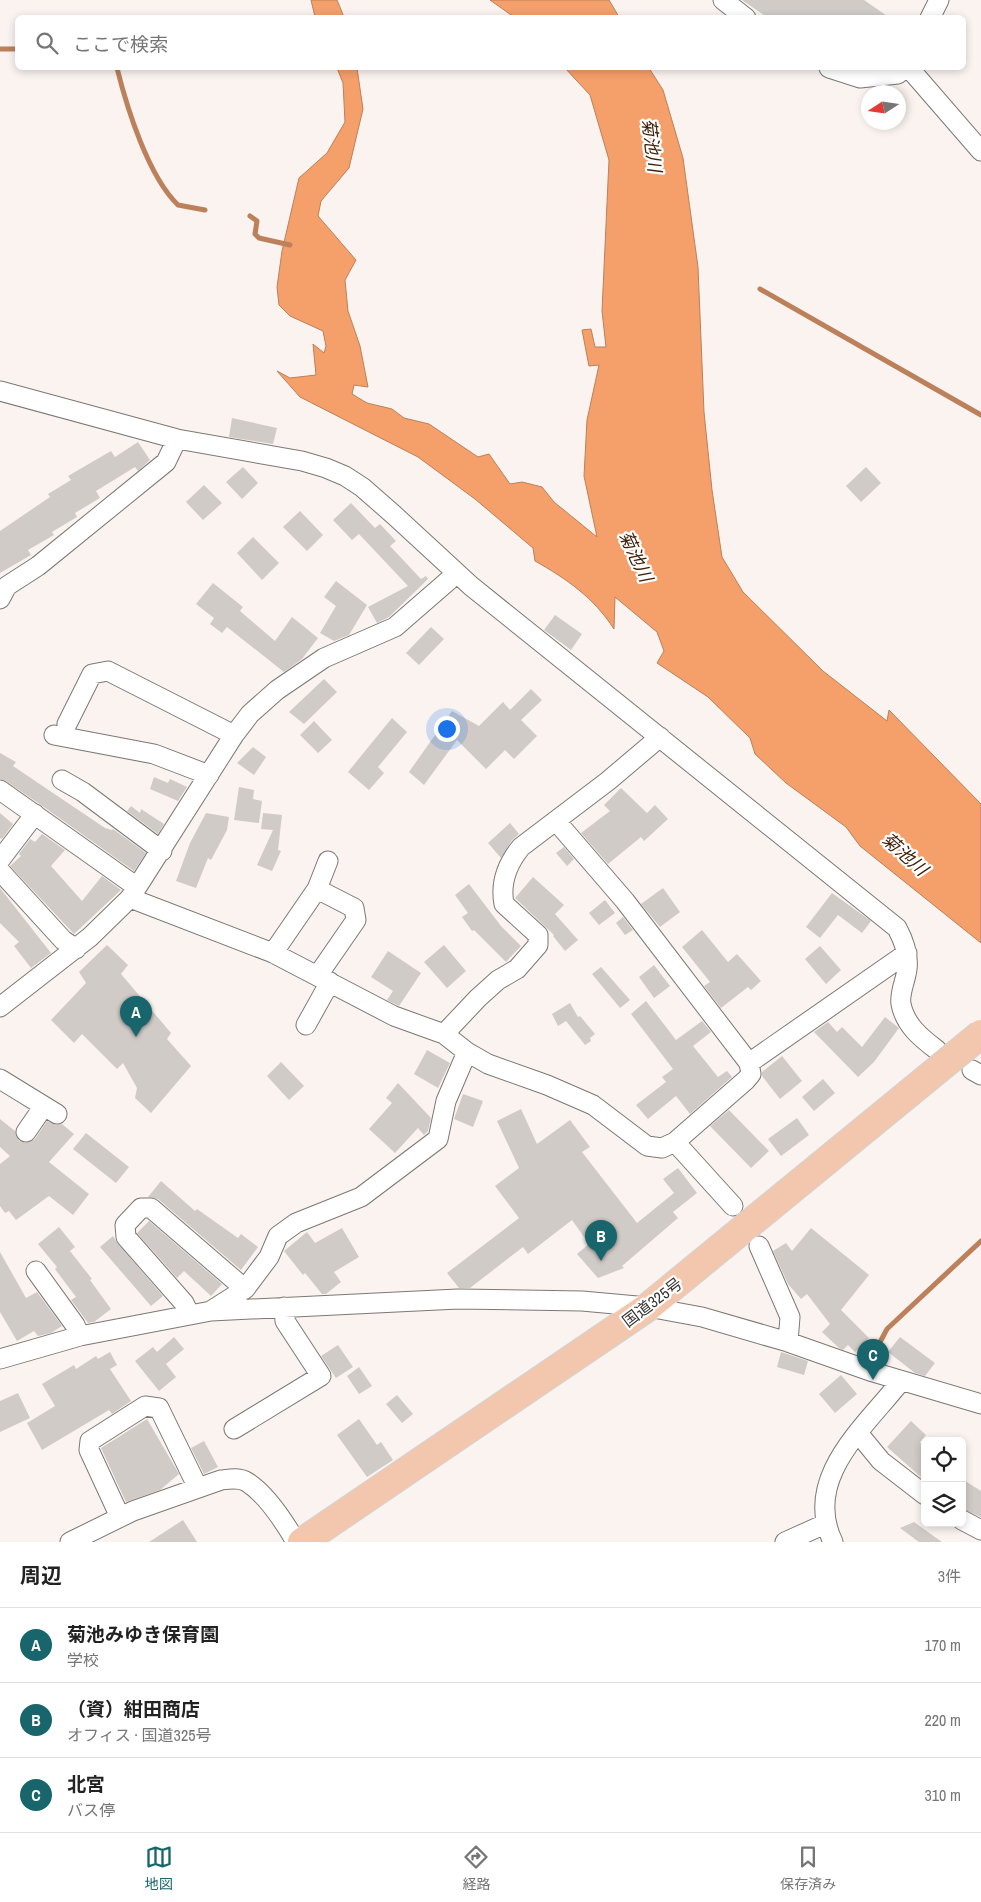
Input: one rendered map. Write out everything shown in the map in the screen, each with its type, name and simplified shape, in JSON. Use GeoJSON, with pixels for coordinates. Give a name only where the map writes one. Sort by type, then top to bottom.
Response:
{"type":"FeatureCollection","features":[{"type":"Feature","properties":{"kind":"highway","name":"国道325号"},"geometry":{"type":"LineString","coordinates":[[302,1542],[648,1307],[981,1034]]}},
{"type":"Feature","properties":{"kind":"street"},"geometry":{"type":"LineString","coordinates":[[723,0],[742,15]]}},
{"type":"Feature","properties":{"kind":"street"},"geometry":{"type":"LineString","coordinates":[[932,15],[939,0]]}},
{"type":"Feature","properties":{"kind":"street"},"geometry":{"type":"LineString","coordinates":[[835,70],[860,78],[898,74],[901,70]]}},
{"type":"Feature","properties":{"kind":"street"},"geometry":{"type":"LineString","coordinates":[[911,70],[981,151]]}},
{"type":"Feature","properties":{"kind":"street"},"geometry":{"type":"LineString","coordinates":[[0,391],[177,439],[302,461],[345,476],[394,515],[456,574],[897,928],[903,938],[907,953],[907,969],[901,1003],[908,1021],[918,1035],[937,1050]]}},
{"type":"Feature","properties":{"kind":"street"},"geometry":{"type":"LineString","coordinates":[[0,599],[7,586],[38,566],[166,462],[177,439]]}},
{"type":"Feature","properties":{"kind":"street"},"geometry":{"type":"LineString","coordinates":[[0,1007],[76,949],[134,893],[234,735],[250,714],[277,690],[324,658],[395,627],[456,574]]}},
{"type":"Feature","properties":{"kind":"street"},"geometry":{"type":"LineString","coordinates":[[209,775],[154,754],[61,729],[92,674],[108,671],[234,735]]}},
{"type":"Feature","properties":{"kind":"street"},"geometry":{"type":"LineString","coordinates":[[444,1034],[498,980],[517,969],[538,945],[538,935],[504,904],[503,886],[509,866],[518,851],[608,781],[660,737]]}},
{"type":"Feature","properties":{"kind":"street"},"geometry":{"type":"LineString","coordinates":[[62,780],[83,792],[162,851]]}},
{"type":"Feature","properties":{"kind":"street"},"geometry":{"type":"LineString","coordinates":[[0,790],[34,814],[134,893],[273,952],[394,1016],[444,1034],[488,1064],[547,1085],[593,1105],[647,1146],[662,1148],[675,1142],[746,1080],[751,1074],[749,1063],[625,901],[556,821]]}},
{"type":"Feature","properties":{"kind":"street"},"geometry":{"type":"LineString","coordinates":[[0,860],[34,814]]}},
{"type":"Feature","properties":{"kind":"street"},"geometry":{"type":"LineString","coordinates":[[273,952],[317,889],[328,861]]}},
{"type":"Feature","properties":{"kind":"street"},"geometry":{"type":"LineString","coordinates":[[0,872],[63,940],[76,949]]}},
{"type":"Feature","properties":{"kind":"street"},"geometry":{"type":"LineString","coordinates":[[306,1025],[324,978],[356,920],[354,908],[317,889]]}},
{"type":"Feature","properties":{"kind":"street"},"geometry":{"type":"LineString","coordinates":[[749,1063],[907,953]]}},
{"type":"Feature","properties":{"kind":"street"},"geometry":{"type":"LineString","coordinates":[[211,1311],[245,1289],[269,1257],[278,1236],[296,1223],[361,1197],[438,1139],[446,1101],[468,1052]]}},
{"type":"Feature","properties":{"kind":"street"},"geometry":{"type":"LineString","coordinates":[[0,1079],[50,1110],[26,1132]]}},
{"type":"Feature","properties":{"kind":"street"},"geometry":{"type":"LineString","coordinates":[[675,1142],[733,1206]]}},
{"type":"Feature","properties":{"kind":"street"},"geometry":{"type":"LineString","coordinates":[[190,1315],[184,1303],[126,1237],[125,1225],[141,1208],[151,1208],[245,1289]]}},
{"type":"Feature","properties":{"kind":"street"},"geometry":{"type":"LineString","coordinates":[[759,1246],[790,1317],[788,1342]]}},
{"type":"Feature","properties":{"kind":"street"},"geometry":{"type":"LineString","coordinates":[[36,1271],[75,1325],[80,1336]]}},
{"type":"Feature","properties":{"kind":"street"},"geometry":{"type":"LineString","coordinates":[[0,1359],[80,1336],[211,1311],[458,1299],[582,1301],[648,1307],[702,1317],[788,1342],[901,1380],[981,1404]]}},
{"type":"Feature","properties":{"kind":"street"},"geometry":{"type":"LineString","coordinates":[[234,1429],[321,1376],[285,1321],[284,1307]]}},
{"type":"Feature","properties":{"kind":"street"},"geometry":{"type":"LineString","coordinates":[[833,1542],[825,1524],[825,1491],[830,1478],[845,1448],[901,1380]]}},
{"type":"Feature","properties":{"kind":"street"},"geometry":{"type":"LineString","coordinates":[[120,1517],[89,1450],[90,1441],[145,1406],[159,1408],[198,1488]]}},
{"type":"Feature","properties":{"kind":"street"},"geometry":{"type":"LineString","coordinates":[[858,1433],[881,1461],[921,1492]]}},
{"type":"Feature","properties":{"kind":"street"},"geometry":{"type":"LineString","coordinates":[[70,1542],[120,1517],[198,1488],[234,1478],[247,1482],[280,1516],[296,1542]]}},
{"type":"Feature","properties":{"kind":"street"},"geometry":{"type":"LineString","coordinates":[[966,1522],[981,1530]]}},
{"type":"Feature","properties":{"kind":"street"},"geometry":{"type":"LineString","coordinates":[[785,1542],[825,1524]]}},
{"type":"Feature","properties":{"kind":"water"},"geometry":{"type":"Polygon","coordinates":[[[311,0],[337,0],[343,15],[315,15],[311,0]]]}},
{"type":"Feature","properties":{"kind":"water"},"geometry":{"type":"Polygon","coordinates":[[[490,0],[609,0],[618,15],[511,15],[490,0]]]}},
{"type":"Feature","properties":{"kind":"water","name":"菊池川"},"geometry":{"type":"Polygon","coordinates":[[[338,70],[357,70],[363,109],[349,168],[321,201],[318,216],[356,260],[345,280],[348,311],[360,346],[368,387],[354,385],[352,394],[367,403],[392,409],[404,418],[429,424],[478,457],[489,454],[510,484],[522,482],[542,487],[554,502],[597,537],[584,476],[587,420],[599,365],[589,366],[582,330],[591,329],[595,347],[606,347],[602,311],[609,160],[590,95],[567,70],[650,70],[663,90],[683,158],[698,267],[704,412],[712,490],[722,557],[743,592],[823,671],[887,721],[889,710],[981,804],[981,943],[860,846],[846,827],[786,783],[755,754],[750,738],[708,697],[657,663],[664,651],[657,632],[615,597],[614,629],[589,599],[569,582],[535,561],[533,548],[475,499],[418,457],[300,397],[277,371],[290,378],[316,375],[313,344],[324,353],[326,346],[323,331],[290,316],[279,305],[277,287],[282,251],[299,178],[327,153],[345,122],[343,83],[338,70]]]}},
{"type":"Feature","properties":{"kind":"building"},"geometry":{"type":"Polygon","coordinates":[[[742,0],[864,0],[886,15],[764,15],[742,0]]]}},
{"type":"Feature","properties":{"kind":"building"},"geometry":{"type":"Polygon","coordinates":[[[232,418],[277,428],[273,444],[229,437],[232,418]]]}},
{"type":"Feature","properties":{"kind":"building"},"geometry":{"type":"Polygon","coordinates":[[[138,442],[150,460],[138,471],[135,467],[96,491],[100,498],[75,513],[77,517],[52,532],[54,535],[28,550],[31,555],[0,573],[0,531],[50,497],[48,494],[71,480],[68,476],[111,451],[115,457],[138,442]]]}},
{"type":"Feature","properties":{"kind":"building"},"geometry":{"type":"Polygon","coordinates":[[[243,467],[258,483],[242,499],[226,482],[243,467]]]}},
{"type":"Feature","properties":{"kind":"building"},"geometry":{"type":"Polygon","coordinates":[[[866,467],[881,483],[861,502],[846,486],[866,467]]]}},
{"type":"Feature","properties":{"kind":"building"},"geometry":{"type":"Polygon","coordinates":[[[204,485],[222,503],[203,520],[186,502],[204,485]]]}},
{"type":"Feature","properties":{"kind":"building"},"geometry":{"type":"Polygon","coordinates":[[[351,503],[375,528],[380,524],[396,541],[390,546],[421,579],[426,576],[428,579],[389,617],[377,623],[368,607],[408,586],[359,534],[352,540],[333,520],[351,503]]]}},
{"type":"Feature","properties":{"kind":"building"},"geometry":{"type":"Polygon","coordinates":[[[300,511],[323,535],[307,551],[283,527],[300,511]]]}},
{"type":"Feature","properties":{"kind":"building"},"geometry":{"type":"Polygon","coordinates":[[[253,537],[279,563],[262,580],[237,553],[253,537]]]}},
{"type":"Feature","properties":{"kind":"building"},"geometry":{"type":"Polygon","coordinates":[[[336,581],[367,605],[349,635],[334,641],[320,633],[336,606],[324,597],[336,581]]]}},
{"type":"Feature","properties":{"kind":"building"},"geometry":{"type":"Polygon","coordinates":[[[213,583],[243,607],[240,611],[275,641],[292,617],[318,638],[302,659],[284,672],[227,627],[222,633],[210,624],[214,618],[196,604],[213,583]]]}},
{"type":"Feature","properties":{"kind":"building"},"geometry":{"type":"Polygon","coordinates":[[[555,615],[582,634],[571,650],[544,630],[555,615]]]}},
{"type":"Feature","properties":{"kind":"building"},"geometry":{"type":"Polygon","coordinates":[[[431,627],[444,639],[419,665],[406,653],[431,627]]]}},
{"type":"Feature","properties":{"kind":"building"},"geometry":{"type":"Polygon","coordinates":[[[324,679],[337,692],[304,724],[289,712],[324,679]]]}},
{"type":"Feature","properties":{"kind":"building"},"geometry":{"type":"Polygon","coordinates":[[[531,689],[542,700],[521,720],[537,736],[514,759],[505,750],[486,769],[457,740],[424,785],[409,772],[452,711],[479,726],[503,702],[510,710],[531,689]]]}},
{"type":"Feature","properties":{"kind":"building"},"geometry":{"type":"Polygon","coordinates":[[[392,718],[407,732],[378,767],[384,773],[369,790],[348,772],[392,718]]]}},
{"type":"Feature","properties":{"kind":"building"},"geometry":{"type":"Polygon","coordinates":[[[314,721],[332,740],[318,753],[300,735],[314,721]]]}},
{"type":"Feature","properties":{"kind":"building"},"geometry":{"type":"Polygon","coordinates":[[[253,747],[266,757],[254,775],[237,763],[253,747]]]}},
{"type":"Feature","properties":{"kind":"building"},"geometry":{"type":"Polygon","coordinates":[[[0,753],[16,762],[13,766],[105,828],[113,829],[146,853],[134,871],[41,805],[6,781],[0,779],[0,753]]]}},
{"type":"Feature","properties":{"kind":"building"},"geometry":{"type":"Polygon","coordinates":[[[154,777],[168,783],[170,779],[187,787],[178,801],[150,789],[154,777]]]}},
{"type":"Feature","properties":{"kind":"building"},"geometry":{"type":"Polygon","coordinates":[[[239,787],[254,790],[253,799],[262,801],[259,823],[234,820],[239,787]]]}},
{"type":"Feature","properties":{"kind":"building"},"geometry":{"type":"Polygon","coordinates":[[[621,788],[647,813],[655,805],[668,819],[644,841],[641,837],[608,864],[581,833],[610,811],[604,805],[621,788]]]}},
{"type":"Feature","properties":{"kind":"building"},"geometry":{"type":"Polygon","coordinates":[[[131,806],[140,813],[141,809],[164,824],[158,834],[127,811],[131,806]]]}},
{"type":"Feature","properties":{"kind":"building"},"geometry":{"type":"Polygon","coordinates":[[[0,813],[13,824],[2,839],[0,838],[0,813]]]}},
{"type":"Feature","properties":{"kind":"building"},"geometry":{"type":"Polygon","coordinates":[[[206,813],[229,817],[227,830],[211,860],[208,858],[196,888],[176,881],[190,843],[206,813]]]}},
{"type":"Feature","properties":{"kind":"building"},"geometry":{"type":"Polygon","coordinates":[[[263,813],[282,815],[278,850],[281,851],[272,871],[257,865],[273,830],[261,829],[263,813]]]}},
{"type":"Feature","properties":{"kind":"building"},"geometry":{"type":"Polygon","coordinates":[[[510,823],[519,834],[512,840],[501,858],[488,843],[510,823]]]}},
{"type":"Feature","properties":{"kind":"building"},"geometry":{"type":"Polygon","coordinates":[[[42,834],[65,850],[51,866],[82,901],[102,876],[121,890],[74,934],[10,866],[21,856],[19,854],[30,839],[35,842],[42,834]]]}},
{"type":"Feature","properties":{"kind":"building"},"geometry":{"type":"Polygon","coordinates":[[[564,847],[574,859],[567,866],[556,853],[564,847]]]}},
{"type":"Feature","properties":{"kind":"building"},"geometry":{"type":"Polygon","coordinates":[[[533,877],[564,905],[555,914],[578,940],[565,951],[554,935],[515,898],[533,877]]]}},
{"type":"Feature","properties":{"kind":"building"},"geometry":{"type":"Polygon","coordinates":[[[469,884],[501,926],[521,946],[506,962],[474,930],[472,931],[462,917],[468,913],[455,895],[469,884]]]}},
{"type":"Feature","properties":{"kind":"building"},"geometry":{"type":"Polygon","coordinates":[[[0,888],[51,953],[31,968],[14,946],[19,942],[0,923],[0,888]]]}},
{"type":"Feature","properties":{"kind":"building"},"geometry":{"type":"Polygon","coordinates":[[[663,888],[680,912],[660,927],[641,904],[663,888]]]}},
{"type":"Feature","properties":{"kind":"building"},"geometry":{"type":"Polygon","coordinates":[[[832,893],[871,921],[862,933],[838,915],[820,938],[806,927],[832,893]]]}},
{"type":"Feature","properties":{"kind":"building"},"geometry":{"type":"Polygon","coordinates":[[[605,900],[615,913],[599,925],[589,913],[605,900]]]}},
{"type":"Feature","properties":{"kind":"building"},"geometry":{"type":"Polygon","coordinates":[[[623,917],[633,930],[625,935],[616,923],[623,917]]]}},
{"type":"Feature","properties":{"kind":"building"},"geometry":{"type":"Polygon","coordinates":[[[702,930],[728,962],[737,954],[761,981],[751,990],[748,987],[721,1008],[704,986],[710,982],[682,947],[702,930]]]}},
{"type":"Feature","properties":{"kind":"building"},"geometry":{"type":"Polygon","coordinates":[[[107,945],[128,965],[121,974],[171,1033],[167,1039],[191,1066],[151,1113],[135,1098],[137,1088],[123,1063],[117,1069],[82,1034],[74,1043],[51,1020],[86,983],[79,972],[107,945]]]}},
{"type":"Feature","properties":{"kind":"building"},"geometry":{"type":"Polygon","coordinates":[[[444,945],[466,971],[447,988],[424,962],[444,945]]]}},
{"type":"Feature","properties":{"kind":"building"},"geometry":{"type":"Polygon","coordinates":[[[820,946],[841,970],[826,984],[805,959],[820,946]]]}},
{"type":"Feature","properties":{"kind":"building"},"geometry":{"type":"Polygon","coordinates":[[[388,951],[421,973],[399,1006],[387,1000],[393,991],[371,977],[388,951]]]}},
{"type":"Feature","properties":{"kind":"building"},"geometry":{"type":"Polygon","coordinates":[[[654,965],[670,986],[654,998],[639,977],[654,965]]]}},
{"type":"Feature","properties":{"kind":"building"},"geometry":{"type":"Polygon","coordinates":[[[601,967],[630,1000],[620,1008],[592,974],[601,967]]]}},
{"type":"Feature","properties":{"kind":"building"},"geometry":{"type":"Polygon","coordinates":[[[646,1001],[676,1040],[702,1021],[711,1032],[693,1046],[718,1077],[727,1071],[732,1077],[690,1114],[676,1096],[648,1119],[636,1105],[666,1082],[662,1077],[673,1069],[631,1014],[646,1001]]]}},
{"type":"Feature","properties":{"kind":"building"},"geometry":{"type":"Polygon","coordinates":[[[570,1003],[578,1017],[580,1016],[595,1034],[590,1038],[591,1041],[585,1045],[566,1021],[558,1026],[552,1014],[570,1003]]]}},
{"type":"Feature","properties":{"kind":"building"},"geometry":{"type":"Polygon","coordinates":[[[885,1017],[899,1028],[874,1062],[858,1077],[814,1032],[828,1022],[837,1032],[842,1027],[862,1047],[885,1017]]]}},
{"type":"Feature","properties":{"kind":"building"},"geometry":{"type":"Polygon","coordinates":[[[427,1050],[450,1063],[438,1088],[414,1074],[427,1050]]]}},
{"type":"Feature","properties":{"kind":"building"},"geometry":{"type":"Polygon","coordinates":[[[782,1056],[802,1081],[780,1099],[762,1076],[762,1072],[782,1056]]]}},
{"type":"Feature","properties":{"kind":"building"},"geometry":{"type":"Polygon","coordinates":[[[281,1062],[304,1086],[289,1100],[267,1076],[281,1062]]]}},
{"type":"Feature","properties":{"kind":"building"},"geometry":{"type":"Polygon","coordinates":[[[823,1079],[835,1093],[814,1111],[802,1097],[823,1079]]]}},
{"type":"Feature","properties":{"kind":"building"},"geometry":{"type":"Polygon","coordinates":[[[398,1083],[431,1118],[428,1131],[424,1135],[418,1128],[395,1153],[369,1129],[392,1103],[386,1098],[398,1083]]]}},
{"type":"Feature","properties":{"kind":"building"},"geometry":{"type":"Polygon","coordinates":[[[463,1094],[483,1101],[473,1127],[454,1119],[463,1094]]]}},
{"type":"Feature","properties":{"kind":"building"},"geometry":{"type":"Polygon","coordinates":[[[521,1109],[537,1144],[570,1120],[590,1147],[582,1152],[637,1223],[674,1193],[663,1179],[678,1168],[697,1193],[673,1212],[678,1218],[622,1266],[624,1268],[598,1278],[577,1254],[589,1244],[572,1220],[528,1254],[523,1247],[470,1288],[459,1288],[447,1273],[519,1218],[495,1186],[519,1168],[497,1121],[521,1109]]]}},
{"type":"Feature","properties":{"kind":"building"},"geometry":{"type":"Polygon","coordinates":[[[729,1110],[769,1151],[751,1168],[710,1126],[729,1110]]]}},
{"type":"Feature","properties":{"kind":"building"},"geometry":{"type":"Polygon","coordinates":[[[797,1118],[809,1135],[781,1156],[768,1139],[797,1118]]]}},
{"type":"Feature","properties":{"kind":"building"},"geometry":{"type":"Polygon","coordinates":[[[0,1119],[15,1131],[19,1141],[25,1143],[35,1139],[47,1121],[56,1125],[62,1124],[74,1134],[49,1162],[89,1194],[73,1215],[49,1196],[16,1220],[9,1211],[5,1213],[0,1206],[0,1164],[10,1156],[0,1147],[0,1119]]]}},
{"type":"Feature","properties":{"kind":"building"},"geometry":{"type":"Polygon","coordinates":[[[86,1133],[129,1167],[116,1183],[73,1149],[86,1133]]]}},
{"type":"Feature","properties":{"kind":"building"},"geometry":{"type":"Polygon","coordinates":[[[161,1181],[195,1211],[197,1209],[238,1238],[241,1234],[258,1247],[241,1270],[158,1199],[148,1197],[161,1181]]]}},
{"type":"Feature","properties":{"kind":"building"},"geometry":{"type":"Polygon","coordinates":[[[149,1221],[222,1284],[211,1296],[184,1271],[177,1278],[137,1233],[149,1221]]]}},
{"type":"Feature","properties":{"kind":"building"},"geometry":{"type":"Polygon","coordinates":[[[59,1227],[75,1247],[70,1251],[92,1279],[90,1280],[111,1309],[94,1322],[88,1323],[71,1300],[76,1297],[55,1269],[57,1267],[38,1244],[59,1227]]]}},
{"type":"Feature","properties":{"kind":"building"},"geometry":{"type":"Polygon","coordinates":[[[342,1228],[359,1257],[334,1272],[341,1282],[326,1294],[322,1294],[305,1273],[303,1275],[284,1251],[307,1232],[315,1243],[342,1228]]]}},
{"type":"Feature","properties":{"kind":"building"},"geometry":{"type":"Polygon","coordinates":[[[811,1228],[869,1275],[841,1310],[869,1338],[855,1352],[848,1345],[843,1350],[839,1348],[822,1332],[830,1324],[807,1294],[801,1299],[788,1284],[773,1251],[786,1243],[792,1251],[811,1228]]]}},
{"type":"Feature","properties":{"kind":"building"},"geometry":{"type":"Polygon","coordinates":[[[113,1236],[163,1296],[151,1306],[100,1247],[113,1236]]]}},
{"type":"Feature","properties":{"kind":"building"},"geometry":{"type":"Polygon","coordinates":[[[0,1252],[26,1298],[37,1292],[62,1326],[51,1333],[38,1336],[34,1331],[17,1341],[0,1312],[0,1252]]]}},
{"type":"Feature","properties":{"kind":"building"},"geometry":{"type":"Polygon","coordinates":[[[174,1337],[184,1349],[166,1364],[176,1377],[159,1391],[135,1361],[153,1347],[157,1352],[174,1337]]]}},
{"type":"Feature","properties":{"kind":"building"},"geometry":{"type":"Polygon","coordinates":[[[900,1337],[935,1363],[925,1376],[915,1373],[888,1352],[900,1337]]]}},
{"type":"Feature","properties":{"kind":"building"},"geometry":{"type":"Polygon","coordinates":[[[338,1345],[353,1367],[336,1378],[321,1356],[338,1345]]]}},
{"type":"Feature","properties":{"kind":"building"},"geometry":{"type":"Polygon","coordinates":[[[110,1352],[117,1365],[110,1369],[131,1401],[112,1414],[109,1410],[42,1450],[27,1423],[55,1406],[42,1384],[74,1365],[76,1369],[96,1356],[98,1359],[110,1352]]]}},
{"type":"Feature","properties":{"kind":"building"},"geometry":{"type":"Polygon","coordinates":[[[781,1352],[808,1361],[804,1375],[777,1367],[781,1352]]]}},
{"type":"Feature","properties":{"kind":"building"},"geometry":{"type":"Polygon","coordinates":[[[359,1367],[372,1386],[359,1394],[347,1376],[359,1367]]]}},
{"type":"Feature","properties":{"kind":"building"},"geometry":{"type":"Polygon","coordinates":[[[841,1375],[857,1394],[835,1413],[819,1394],[841,1375]]]}},
{"type":"Feature","properties":{"kind":"building"},"geometry":{"type":"Polygon","coordinates":[[[18,1393],[30,1418],[0,1432],[0,1401],[18,1393]]]}},
{"type":"Feature","properties":{"kind":"building"},"geometry":{"type":"Polygon","coordinates":[[[397,1395],[413,1414],[402,1423],[386,1404],[397,1395]]]}},
{"type":"Feature","properties":{"kind":"building"},"geometry":{"type":"Polygon","coordinates":[[[147,1419],[179,1474],[160,1490],[126,1502],[101,1448],[147,1419]]]}},
{"type":"Feature","properties":{"kind":"building"},"geometry":{"type":"Polygon","coordinates":[[[359,1419],[377,1445],[381,1442],[393,1460],[367,1477],[337,1435],[359,1419]]]}},
{"type":"Feature","properties":{"kind":"building"},"geometry":{"type":"Polygon","coordinates":[[[911,1421],[926,1435],[921,1437],[920,1442],[921,1477],[887,1447],[911,1421]]]}},
{"type":"Feature","properties":{"kind":"building"},"geometry":{"type":"Polygon","coordinates":[[[204,1441],[218,1467],[204,1474],[191,1448],[204,1441]]]}},
{"type":"Feature","properties":{"kind":"building"},"geometry":{"type":"Polygon","coordinates":[[[966,1482],[981,1491],[981,1517],[966,1511],[966,1482]]]}},
{"type":"Feature","properties":{"kind":"building"},"geometry":{"type":"Polygon","coordinates":[[[183,1520],[197,1542],[149,1542],[183,1520]]]}},
{"type":"Feature","properties":{"kind":"building"},"geometry":{"type":"Polygon","coordinates":[[[914,1522],[942,1542],[919,1542],[900,1528],[914,1522]]]}},
{"type":"Feature","properties":{"kind":"waterway"},"geometry":{"type":"LineString","coordinates":[[0,49],[15,49]]}},
{"type":"Feature","properties":{"kind":"waterway"},"geometry":{"type":"LineString","coordinates":[[118,70],[140,141],[157,177],[178,205],[205,210]]}},
{"type":"Feature","properties":{"kind":"waterway"},"geometry":{"type":"LineString","coordinates":[[250,216],[257,221],[255,234],[259,238],[290,245]]}},
{"type":"Feature","properties":{"kind":"waterway"},"geometry":{"type":"LineString","coordinates":[[760,289],[981,415]]}},
{"type":"Feature","properties":{"kind":"waterway"},"geometry":{"type":"LineString","coordinates":[[870,1361],[887,1329],[981,1241]]}},
{"type":"Feature","properties":{"kind":"place","name":"菊池みゆき保育園"},"geometry":{"type":"Point","coordinates":[136,1037]}},
{"type":"Feature","properties":{"kind":"place","name":"（資）紺田商店"},"geometry":{"type":"Point","coordinates":[601,1261]}},
{"type":"Feature","properties":{"kind":"place","name":"北宮"},"geometry":{"type":"Point","coordinates":[873,1380]}}]}
